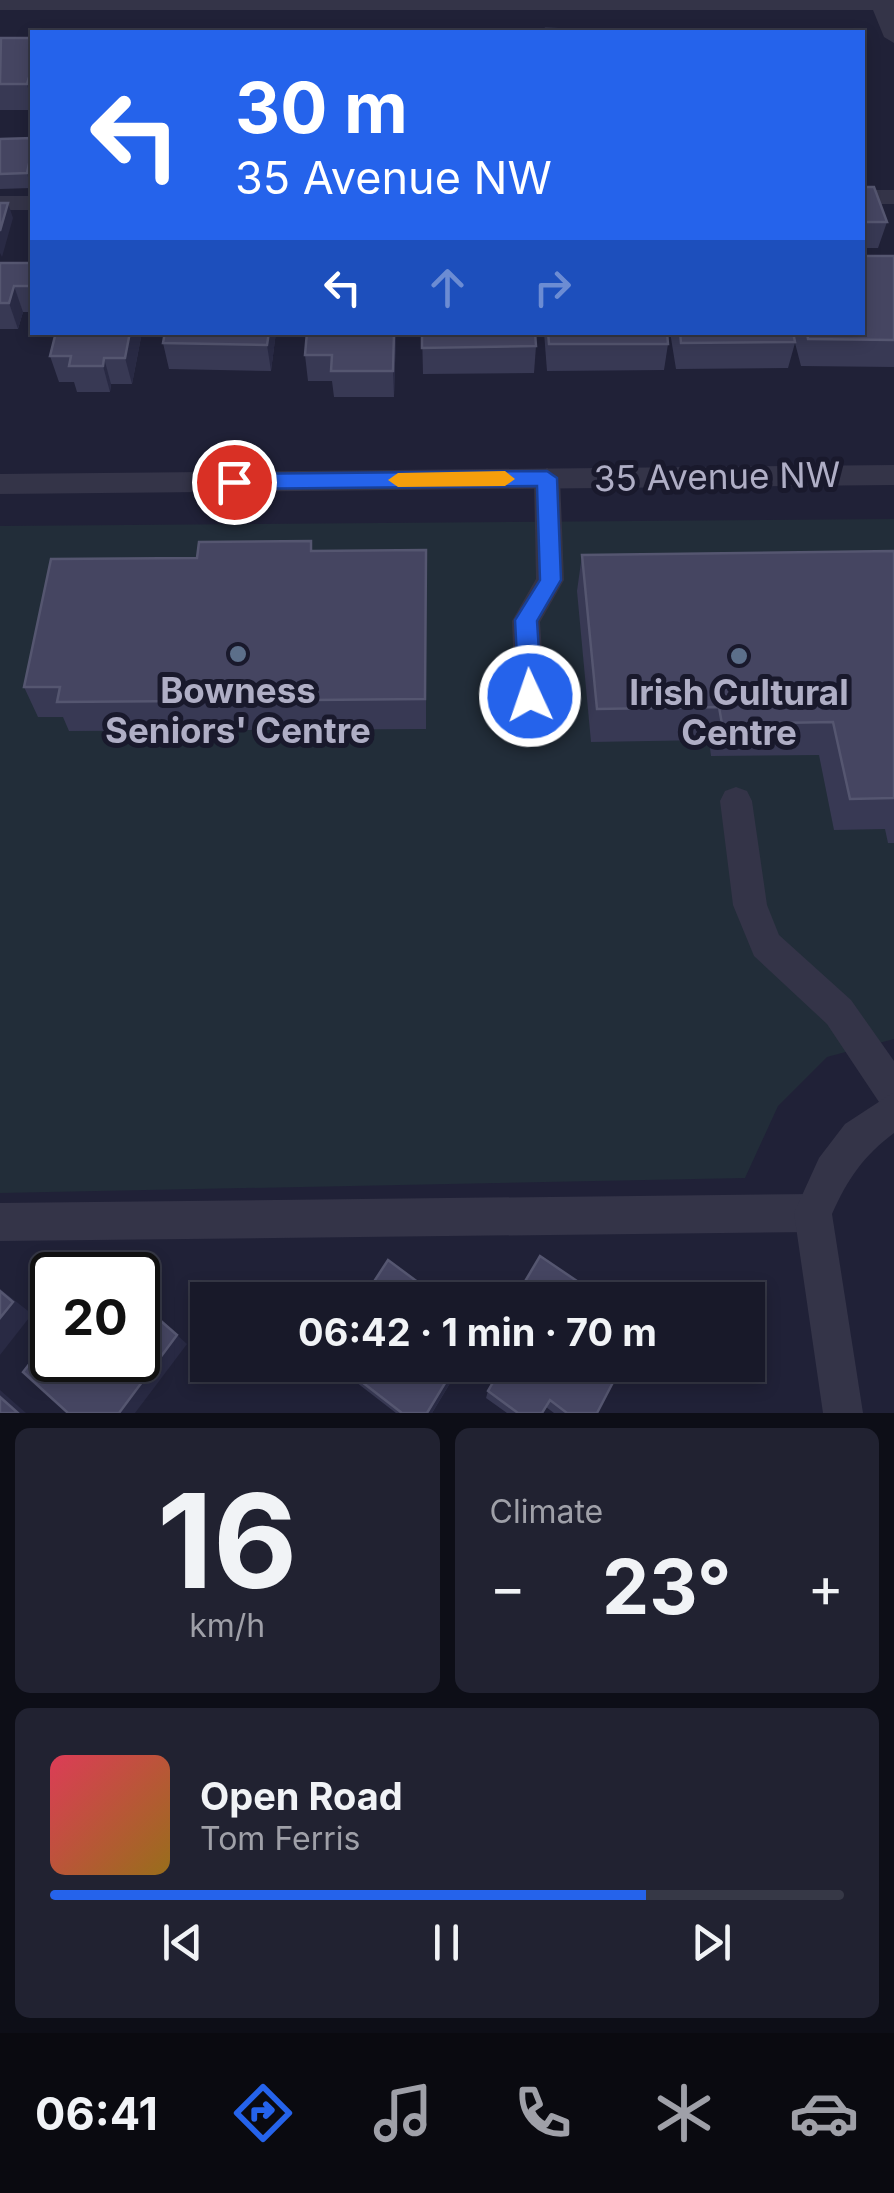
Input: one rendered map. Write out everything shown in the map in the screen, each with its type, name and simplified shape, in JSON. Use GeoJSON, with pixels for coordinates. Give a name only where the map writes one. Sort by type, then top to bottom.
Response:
{"type":"FeatureCollection","features":[{"type":"Feature","properties":{"kind":"street"},"geometry":{"type":"LineString","coordinates":[[0,4],[887,4],[894,37]]}},
{"type":"Feature","properties":{"kind":"street"},"geometry":{"type":"LineString","coordinates":[[865,197],[894,197]]}},
{"type":"Feature","properties":{"kind":"street"},"geometry":{"type":"LineString","coordinates":[[0,203],[30,202]]}},
{"type":"Feature","properties":{"kind":"street","name":"35 Avenue NW"},"geometry":{"type":"LineString","coordinates":[[0,484],[894,474]]}},
{"type":"Feature","properties":{"kind":"street"},"geometry":{"type":"LineString","coordinates":[[530,696],[526,620],[550,580],[547,478]]}},
{"type":"Feature","properties":{"kind":"street"},"geometry":{"type":"LineString","coordinates":[[736,801],[750,905],[766,945],[840,1012],[894,1092]]}},
{"type":"Feature","properties":{"kind":"street"},"geometry":{"type":"LineString","coordinates":[[843,1413],[812,1214],[832,1171],[858,1136],[894,1110]]}},
{"type":"Feature","properties":{"kind":"street"},"geometry":{"type":"LineString","coordinates":[[0,1222],[812,1214]]}},
{"type":"Feature","properties":{"kind":"shaded area"},"geometry":{"type":"Polygon","coordinates":[[[894,519],[894,1039],[827,1057],[778,1106],[745,1178],[0,1193],[0,526],[894,519]]]}},
{"type":"Feature","properties":{"kind":"building"},"geometry":{"type":"Polygon","coordinates":[[[1,38],[30,38],[27,84],[0,84],[1,38]]]}},
{"type":"Feature","properties":{"kind":"building"},"geometry":{"type":"Polygon","coordinates":[[[30,138],[27,173],[0,174],[0,139],[30,138]]]}},
{"type":"Feature","properties":{"kind":"building"},"geometry":{"type":"Polygon","coordinates":[[[865,187],[874,187],[887,222],[865,222],[865,187]]]}},
{"type":"Feature","properties":{"kind":"building"},"geometry":{"type":"Polygon","coordinates":[[[0,203],[8,203],[0,231],[0,203]]]}},
{"type":"Feature","properties":{"kind":"building"},"geometry":{"type":"Polygon","coordinates":[[[865,256],[894,256],[894,340],[808,339],[807,335],[865,335],[865,256]]]}},
{"type":"Feature","properties":{"kind":"building"},"geometry":{"type":"Polygon","coordinates":[[[0,263],[30,263],[30,286],[14,286],[9,303],[0,303],[0,263]]]}},
{"type":"Feature","properties":{"kind":"building"},"geometry":{"type":"Polygon","coordinates":[[[55,335],[129,335],[125,358],[104,358],[103,366],[69,366],[71,356],[50,356],[55,335]]]}},
{"type":"Feature","properties":{"kind":"building"},"geometry":{"type":"Polygon","coordinates":[[[164,335],[269,335],[267,345],[163,343],[164,335]]]}},
{"type":"Feature","properties":{"kind":"building"},"geometry":{"type":"Polygon","coordinates":[[[307,335],[394,335],[393,371],[331,371],[332,355],[305,355],[307,335]]]}},
{"type":"Feature","properties":{"kind":"building"},"geometry":{"type":"Polygon","coordinates":[[[422,335],[535,335],[536,346],[422,348],[422,335]]]}},
{"type":"Feature","properties":{"kind":"building"},"geometry":{"type":"Polygon","coordinates":[[[548,335],[667,335],[668,344],[549,344],[548,335]]]}},
{"type":"Feature","properties":{"kind":"building"},"geometry":{"type":"Polygon","coordinates":[[[680,335],[794,335],[795,342],[681,343],[680,335]]]}},
{"type":"Feature","properties":{"kind":"building","name":"Bowness Seniors' Centre"},"geometry":{"type":"Polygon","coordinates":[[[311,541],[311,551],[426,550],[425,699],[57,702],[60,687],[24,687],[51,559],[197,558],[199,542],[311,541]]]}},
{"type":"Feature","properties":{"kind":"building","name":"Irish Cultural Centre"},"geometry":{"type":"Polygon","coordinates":[[[894,551],[894,798],[850,799],[833,722],[722,724],[719,707],[597,709],[582,555],[894,551]]]}},
{"type":"Feature","properties":{"kind":"building"},"geometry":{"type":"Polygon","coordinates":[[[540,1256],[578,1282],[525,1282],[540,1256]]]}},
{"type":"Feature","properties":{"kind":"building"},"geometry":{"type":"Polygon","coordinates":[[[388,1260],[418,1282],[374,1282],[388,1260]]]}},
{"type":"Feature","properties":{"kind":"building"},"geometry":{"type":"Polygon","coordinates":[[[0,1291],[13,1302],[0,1318],[0,1291]]]}},
{"type":"Feature","properties":{"kind":"building"},"geometry":{"type":"Polygon","coordinates":[[[160,1320],[177,1335],[160,1358],[160,1320]]]}},
{"type":"Feature","properties":{"kind":"building"},"geometry":{"type":"Polygon","coordinates":[[[34,1382],[142,1382],[119,1413],[68,1413],[34,1382]]]}},
{"type":"Feature","properties":{"kind":"building"},"geometry":{"type":"Polygon","coordinates":[[[362,1382],[446,1382],[427,1413],[402,1413],[362,1382]]]}},
{"type":"Feature","properties":{"kind":"building"},"geometry":{"type":"Polygon","coordinates":[[[493,1382],[613,1382],[597,1413],[567,1413],[550,1400],[542,1413],[518,1413],[488,1391],[493,1382]]]}},
{"type":"Feature","properties":{"kind":"building"},"geometry":{"type":"Polygon","coordinates":[[[0,1397],[18,1413],[0,1413],[0,1397]]]}},
{"type":"Feature","properties":{"kind":"slow traffic"},"geometry":{"type":"LineString","coordinates":[[398,480],[505,479]]}},
{"type":"Feature","properties":{"kind":"place","name":"Bowness Seniors' Centre"},"geometry":{"type":"Point","coordinates":[238,654]}},
{"type":"Feature","properties":{"kind":"place","name":"Irish Cultural Centre"},"geometry":{"type":"Point","coordinates":[739,656]}},
{"type":"Feature","properties":{"kind":"route"},"geometry":{"type":"LineString","coordinates":[[234,482],[547,478],[550,580],[526,620],[530,696]]}}]}
